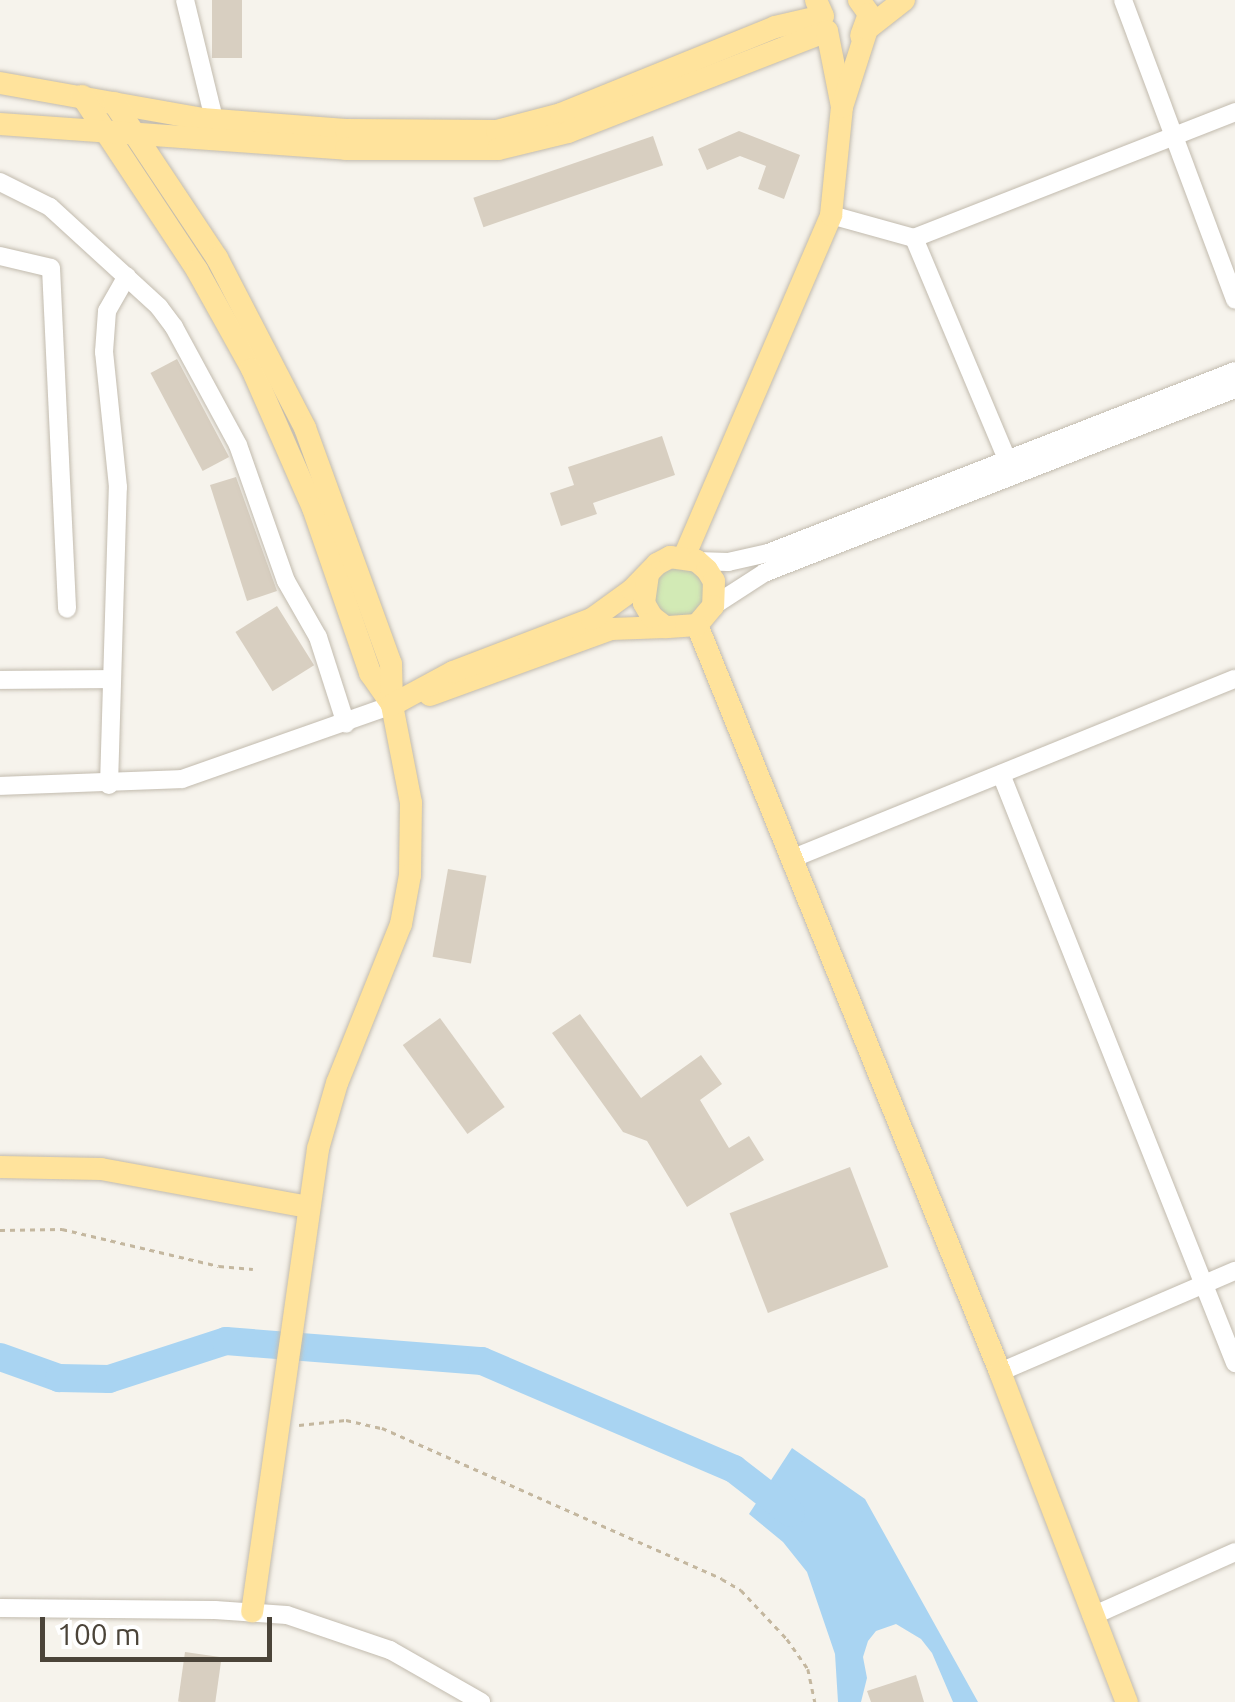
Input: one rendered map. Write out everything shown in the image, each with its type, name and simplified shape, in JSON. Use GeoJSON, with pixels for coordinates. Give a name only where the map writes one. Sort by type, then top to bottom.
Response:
{"type":"FeatureCollection","features":[{"type":"Feature","properties":{"kind":"main road"},"geometry":{"type":"LineString","coordinates":[[691,559],[830,215],[842,107],[869,14],[859,0]]}},
{"type":"Feature","properties":{"kind":"main road"},"geometry":{"type":"LineString","coordinates":[[825,12],[848,41],[904,0]]}},
{"type":"Feature","properties":{"kind":"main road"},"geometry":{"type":"LineString","coordinates":[[0,124],[135,135],[216,130],[511,129],[562,114],[775,27],[825,12]]}},
{"type":"Feature","properties":{"kind":"main road"},"geometry":{"type":"LineString","coordinates":[[825,12],[842,107]]}},
{"type":"Feature","properties":{"kind":"main road"},"geometry":{"type":"LineString","coordinates":[[0,83],[114,102],[216,130]]}},
{"type":"Feature","properties":{"kind":"main road"},"geometry":{"type":"LineString","coordinates":[[82,96],[197,270],[252,368],[313,508],[370,673],[392,706]]}},
{"type":"Feature","properties":{"kind":"main road"},"geometry":{"type":"LineString","coordinates":[[114,102],[246,308],[305,428],[392,664],[392,706],[411,802],[406,898],[388,962],[330,1102],[306,1218],[252,1612]]}},
{"type":"Feature","properties":{"kind":"main road"},"geometry":{"type":"LineString","coordinates":[[670,557],[691,559],[714,581],[714,606],[697,625],[681,630],[611,630],[458,687],[392,706],[453,672],[592,618],[670,557]]}},
{"type":"Feature","properties":{"kind":"main road"},"geometry":{"type":"LineString","coordinates":[[648,575],[644,603],[652,617],[665,627]]}},
{"type":"Feature","properties":{"kind":"main road"},"geometry":{"type":"LineString","coordinates":[[697,625],[1000,1372],[1127,1702]]}},
{"type":"Feature","properties":{"kind":"main road"},"geometry":{"type":"LineString","coordinates":[[0,1167],[101,1169],[306,1218]]}},
{"type":"Feature","properties":{"kind":"street"},"geometry":{"type":"LineString","coordinates":[[185,0],[216,130]]}},
{"type":"Feature","properties":{"kind":"street"},"geometry":{"type":"LineString","coordinates":[[1123,0],[1235,300]]}},
{"type":"Feature","properties":{"kind":"street"},"geometry":{"type":"LineString","coordinates":[[830,215],[914,238],[1235,112]]}},
{"type":"Feature","properties":{"kind":"street"},"geometry":{"type":"LineString","coordinates":[[0,182],[50,207],[127,276],[174,327],[238,446],[286,581],[318,637],[346,724]]}},
{"type":"Feature","properties":{"kind":"street"},"geometry":{"type":"LineString","coordinates":[[914,238],[1007,460]]}},
{"type":"Feature","properties":{"kind":"street"},"geometry":{"type":"LineString","coordinates":[[0,256],[51,268],[67,608]]}},
{"type":"Feature","properties":{"kind":"street"},"geometry":{"type":"LineString","coordinates":[[109,785],[118,487],[104,352],[107,311],[127,276]]}},
{"type":"Feature","properties":{"kind":"street"},"geometry":{"type":"LineString","coordinates":[[691,559],[728,562],[768,552],[1235,370]]}},
{"type":"Feature","properties":{"kind":"street"},"geometry":{"type":"LineString","coordinates":[[714,606],[764,572],[1235,389]]}},
{"type":"Feature","properties":{"kind":"street"},"geometry":{"type":"LineString","coordinates":[[0,680],[110,679]]}},
{"type":"Feature","properties":{"kind":"street"},"geometry":{"type":"LineString","coordinates":[[791,860],[1235,679]]}},
{"type":"Feature","properties":{"kind":"street"},"geometry":{"type":"LineString","coordinates":[[0,786],[109,785],[182,779],[392,706]]}},
{"type":"Feature","properties":{"kind":"street"},"geometry":{"type":"LineString","coordinates":[[1001,774],[1235,1363]]}},
{"type":"Feature","properties":{"kind":"street"},"geometry":{"type":"LineString","coordinates":[[1000,1372],[1235,1271]]}},
{"type":"Feature","properties":{"kind":"street"},"geometry":{"type":"LineString","coordinates":[[1092,1616],[1235,1552]]}},
{"type":"Feature","properties":{"kind":"street"},"geometry":{"type":"LineString","coordinates":[[0,1608],[252,1612],[306,1620],[366,1640],[481,1702]]}},
{"type":"Feature","properties":{"kind":"path"},"geometry":{"type":"LineString","coordinates":[[0,1230],[62,1230],[218,1266],[253,1269]]}},
{"type":"Feature","properties":{"kind":"path"},"geometry":{"type":"LineString","coordinates":[[278,1428],[346,1420],[382,1428],[722,1579],[740,1590],[787,1638],[808,1669],[816,1702]]}},
{"type":"Feature","properties":{"kind":"green space"},"geometry":{"type":"Polygon","coordinates":[[[679,568],[697,575],[704,593],[697,611],[679,618],[661,611],[654,593],[661,575],[679,568]]]}},
{"type":"Feature","properties":{"kind":"water"},"geometry":{"type":"Polygon","coordinates":[[[792,1448],[865,1499],[978,1702],[953,1702],[932,1653],[921,1639],[896,1624],[876,1631],[868,1641],[863,1657],[867,1678],[861,1702],[838,1702],[835,1654],[807,1572],[783,1542],[749,1514],[792,1448]]]}},
{"type":"Feature","properties":{"kind":"building"},"geometry":{"type":"Polygon","coordinates":[[[212,0],[242,0],[242,58],[212,58],[212,0]]]}},
{"type":"Feature","properties":{"kind":"building"},"geometry":{"type":"Polygon","coordinates":[[[739,131],[800,155],[784,199],[758,189],[766,166],[740,156],[707,170],[698,149],[739,131]]]}},
{"type":"Feature","properties":{"kind":"building"},"geometry":{"type":"Polygon","coordinates":[[[653,136],[663,165],[483,227],[473,198],[653,136]]]}},
{"type":"Feature","properties":{"kind":"building"},"geometry":{"type":"Polygon","coordinates":[[[177,359],[229,457],[203,471],[151,373],[177,359]]]}},
{"type":"Feature","properties":{"kind":"building"},"geometry":{"type":"Polygon","coordinates":[[[662,436],[675,475],[593,503],[597,514],[561,526],[550,493],[574,485],[568,467],[662,436]]]}},
{"type":"Feature","properties":{"kind":"building"},"geometry":{"type":"Polygon","coordinates":[[[236,477],[277,591],[247,601],[210,485],[236,477]]]}},
{"type":"Feature","properties":{"kind":"building"},"geometry":{"type":"Polygon","coordinates":[[[277,606],[314,665],[273,691],[235,632],[277,606]]]}},
{"type":"Feature","properties":{"kind":"building"},"geometry":{"type":"Polygon","coordinates":[[[448,869],[486,876],[471,963],[433,957],[448,869]]]}},
{"type":"Feature","properties":{"kind":"building"},"geometry":{"type":"Polygon","coordinates":[[[580,1014],[641,1098],[701,1055],[722,1084],[700,1100],[729,1148],[749,1136],[764,1160],[687,1207],[647,1141],[623,1132],[552,1033],[580,1014]]]}},
{"type":"Feature","properties":{"kind":"building"},"geometry":{"type":"Polygon","coordinates":[[[440,1018],[505,1107],[467,1134],[403,1045],[440,1018]]]}},
{"type":"Feature","properties":{"kind":"building"},"geometry":{"type":"Polygon","coordinates":[[[850,1167],[888,1267],[768,1313],[730,1213],[850,1167]]]}},
{"type":"Feature","properties":{"kind":"building"},"geometry":{"type":"Polygon","coordinates":[[[185,1652],[222,1657],[215,1702],[178,1702],[185,1652]]]}},
{"type":"Feature","properties":{"kind":"building"},"geometry":{"type":"Polygon","coordinates":[[[916,1675],[924,1702],[871,1702],[867,1691],[916,1675]]]}},
{"type":"Feature","properties":{"kind":"waterway"},"geometry":{"type":"LineString","coordinates":[[0,1357],[59,1378],[109,1379],[226,1341],[482,1361],[734,1469],[791,1513]]}}]}
